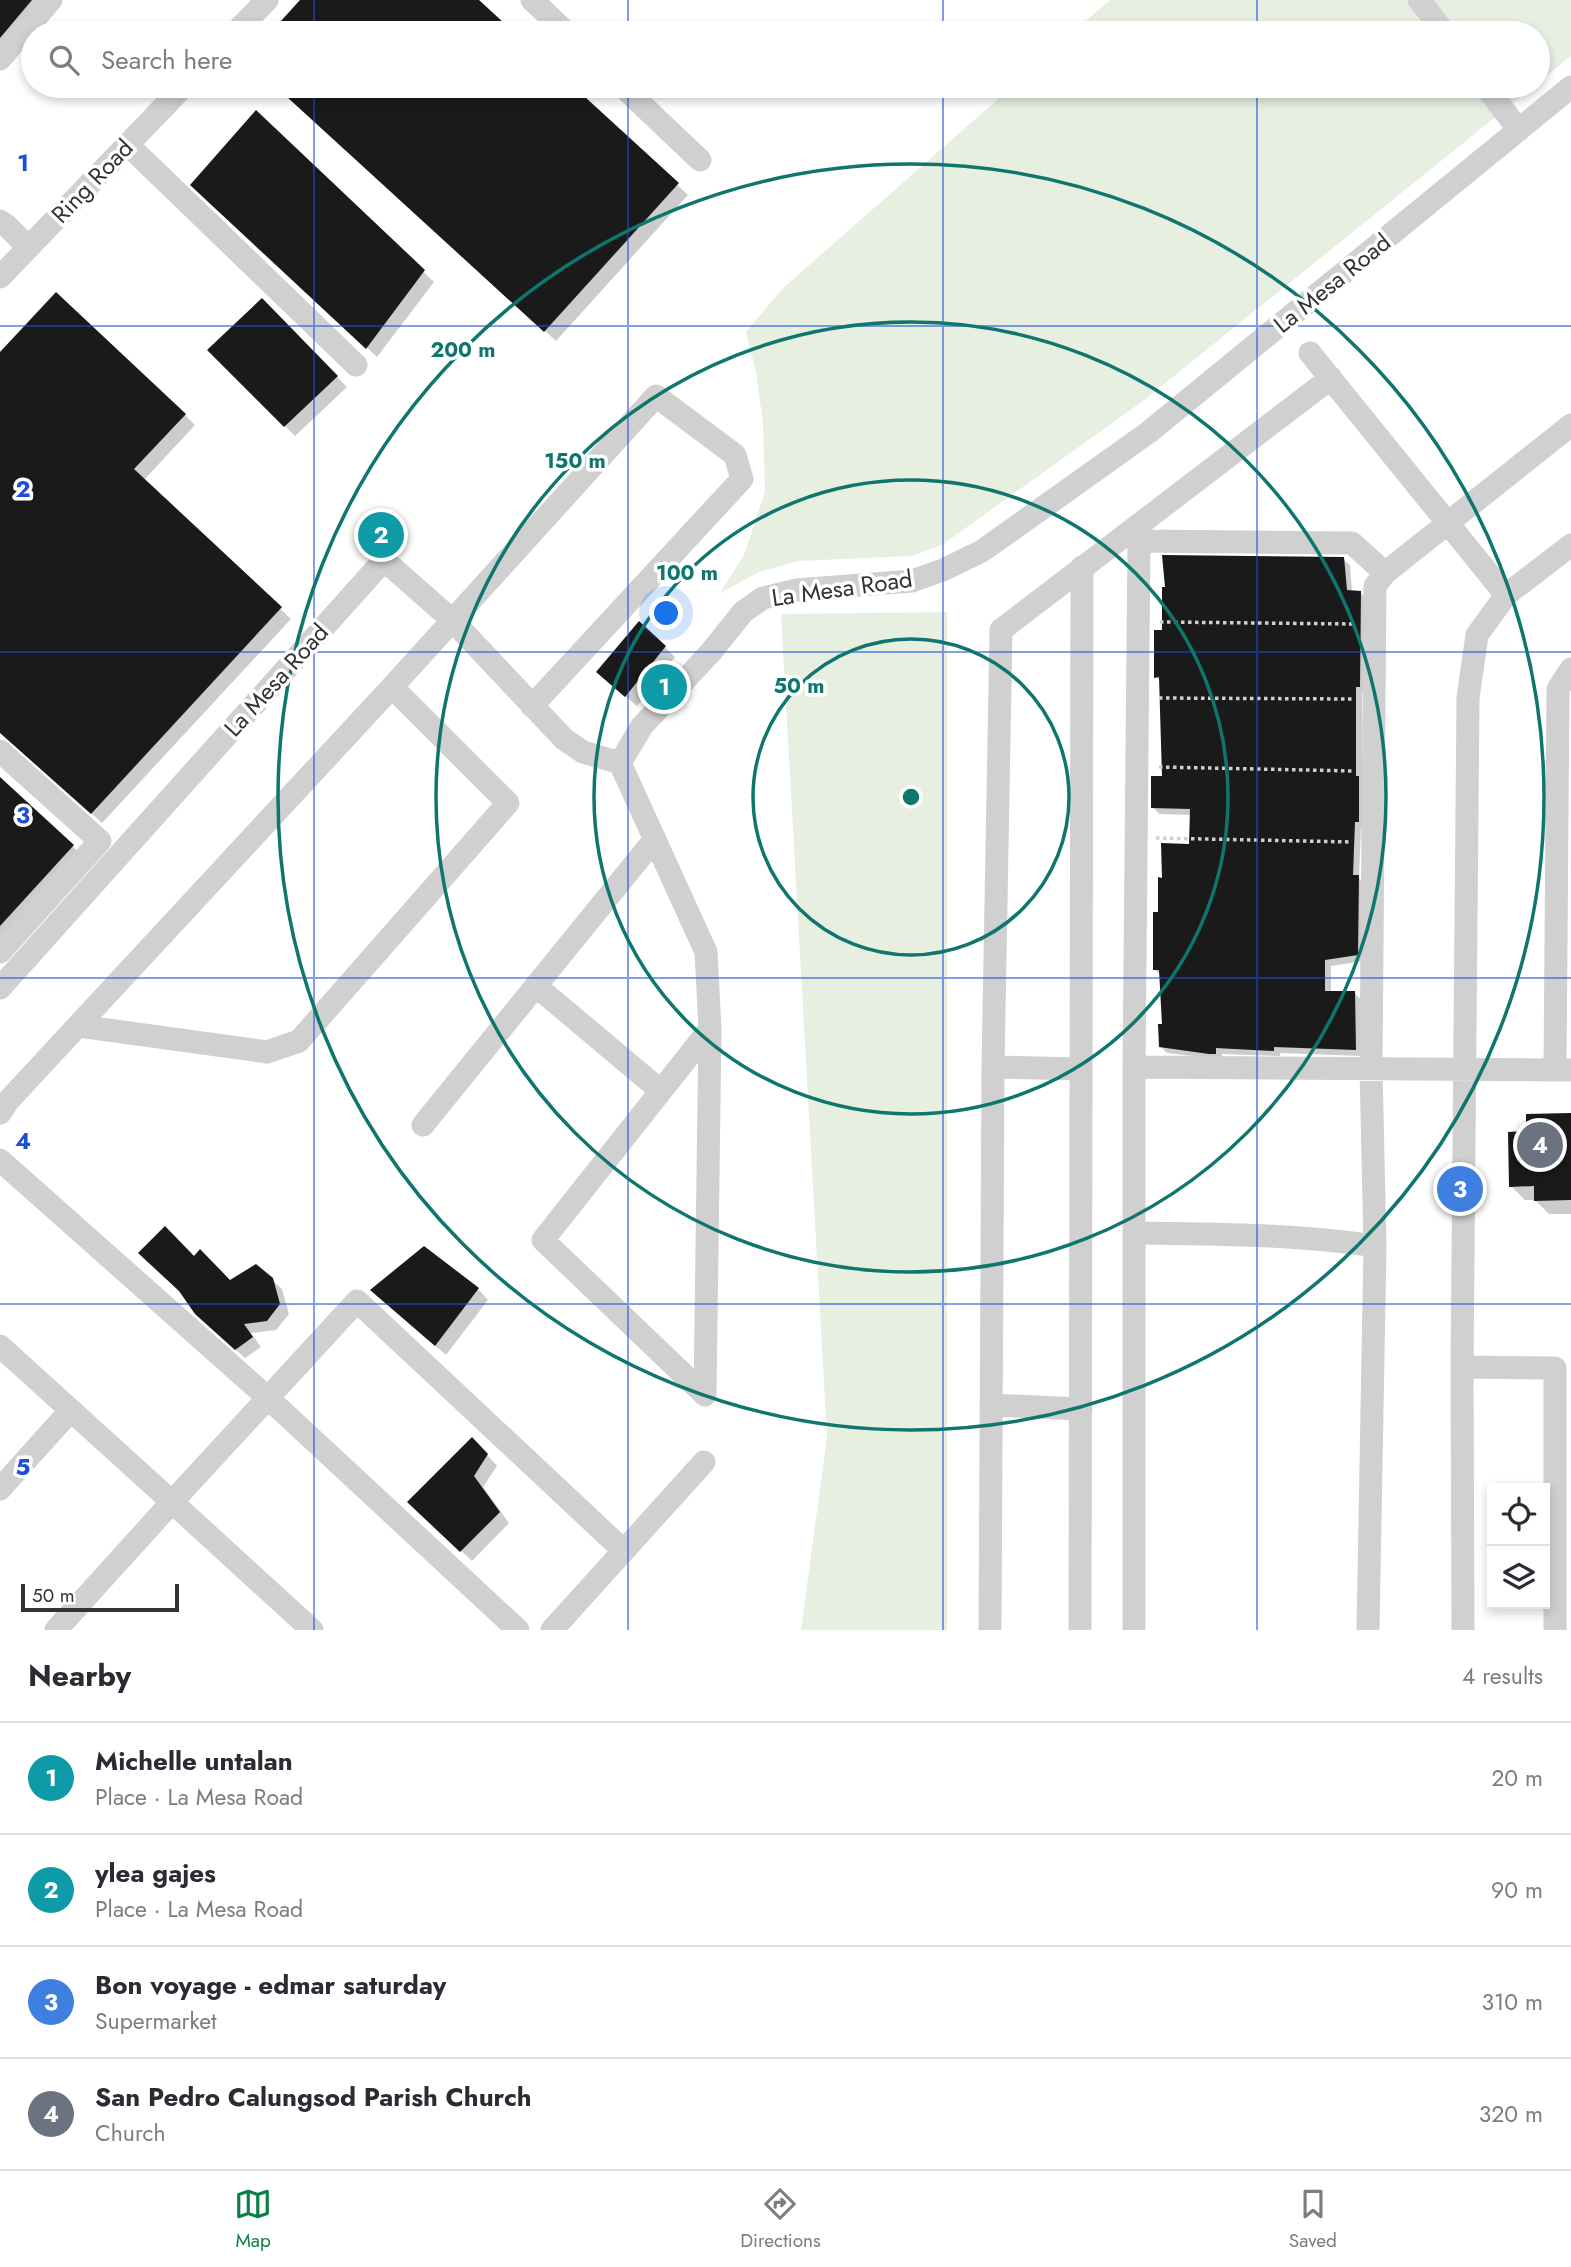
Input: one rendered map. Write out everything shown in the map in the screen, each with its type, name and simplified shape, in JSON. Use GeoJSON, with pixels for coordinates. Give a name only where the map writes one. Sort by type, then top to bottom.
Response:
{"type":"FeatureCollection","features":[{"type":"Feature","properties":{"kind":"street"},"geometry":{"type":"LineString","coordinates":[[33,21],[51,0]]}},
{"type":"Feature","properties":{"kind":"street"},"geometry":{"type":"LineString","coordinates":[[247,21],[267,0]]}},
{"type":"Feature","properties":{"kind":"street"},"geometry":{"type":"LineString","coordinates":[[532,0],[554,21]]}},
{"type":"Feature","properties":{"kind":"street"},"geometry":{"type":"LineString","coordinates":[[1419,0],[1436,21]]}},
{"type":"Feature","properties":{"kind":"street"},"geometry":{"type":"LineString","coordinates":[[0,59],[21,35]]}},
{"type":"Feature","properties":{"kind":"street","name":"La Mesa Road"},"geometry":{"type":"LineString","coordinates":[[0,988],[384,560],[452,620],[564,739],[583,752],[620,763],[642,726],[711,652],[743,612],[763,598],[797,590],[912,581],[943,570],[982,551],[1149,432],[1571,87]]}},
{"type":"Feature","properties":{"kind":"street","name":"Ring Road"},"geometry":{"type":"LineString","coordinates":[[0,277],[173,98]]}},
{"type":"Feature","properties":{"kind":"street"},"geometry":{"type":"LineString","coordinates":[[635,98],[700,160]]}},
{"type":"Feature","properties":{"kind":"street"},"geometry":{"type":"LineString","coordinates":[[1494,98],[1519,130]]}},
{"type":"Feature","properties":{"kind":"street"},"geometry":{"type":"LineString","coordinates":[[128,145],[356,365]]}},
{"type":"Feature","properties":{"kind":"street"},"geometry":{"type":"LineString","coordinates":[[0,222],[28,247]]}},
{"type":"Feature","properties":{"kind":"street"},"geometry":{"type":"LineString","coordinates":[[1310,353],[1506,595]]}},
{"type":"Feature","properties":{"kind":"street"},"geometry":{"type":"LineString","coordinates":[[990,1630],[993,1067],[1002,629],[1331,378]]}},
{"type":"Feature","properties":{"kind":"street"},"geometry":{"type":"LineString","coordinates":[[0,1113],[8,1101],[392,687],[656,396],[735,455],[742,479],[532,706]]}},
{"type":"Feature","properties":{"kind":"street"},"geometry":{"type":"LineString","coordinates":[[1368,1630],[1375,1246],[1371,1069],[1375,586],[1385,572],[1571,425]]}},
{"type":"Feature","properties":{"kind":"street"},"geometry":{"type":"LineString","coordinates":[[1134,1630],[1134,1067],[1139,541],[1352,543],[1385,572]]}},
{"type":"Feature","properties":{"kind":"street"},"geometry":{"type":"LineString","coordinates":[[1463,1630],[1462,1367],[1468,698],[1476,635],[1506,595],[1571,545]]}},
{"type":"Feature","properties":{"kind":"street"},"geometry":{"type":"LineString","coordinates":[[1080,1630],[1082,567]]}},
{"type":"Feature","properties":{"kind":"street"},"geometry":{"type":"LineString","coordinates":[[1134,1067],[1563,1070],[1558,689],[1571,669]]}},
{"type":"Feature","properties":{"kind":"street"},"geometry":{"type":"LineString","coordinates":[[79,1026],[267,1052],[299,1041],[508,803],[392,687]]}},
{"type":"Feature","properties":{"kind":"street"},"geometry":{"type":"LineString","coordinates":[[0,751],[100,841],[0,952]]}},
{"type":"Feature","properties":{"kind":"street"},"geometry":{"type":"LineString","coordinates":[[620,763],[706,952],[710,1029],[705,1395],[543,1240],[710,1029]]}},
{"type":"Feature","properties":{"kind":"street"},"geometry":{"type":"LineString","coordinates":[[423,1125],[655,839]]}},
{"type":"Feature","properties":{"kind":"street"},"geometry":{"type":"LineString","coordinates":[[536,986],[661,1091]]}},
{"type":"Feature","properties":{"kind":"street"},"geometry":{"type":"LineString","coordinates":[[993,1067],[1081,1069]]}},
{"type":"Feature","properties":{"kind":"street"},"geometry":{"type":"LineString","coordinates":[[0,1160],[268,1398],[518,1630]]}},
{"type":"Feature","properties":{"kind":"street"},"geometry":{"type":"LineString","coordinates":[[1134,1233],[1325,1238],[1375,1246]]}},
{"type":"Feature","properties":{"kind":"street"},"geometry":{"type":"LineString","coordinates":[[56,1630],[357,1301],[623,1550]]}},
{"type":"Feature","properties":{"kind":"street"},"geometry":{"type":"LineString","coordinates":[[0,1346],[312,1630]]}},
{"type":"Feature","properties":{"kind":"street"},"geometry":{"type":"LineString","coordinates":[[1462,1367],[1563,1368],[1555,1630]]}},
{"type":"Feature","properties":{"kind":"street"},"geometry":{"type":"LineString","coordinates":[[991,1405],[1081,1409]]}},
{"type":"Feature","properties":{"kind":"street"},"geometry":{"type":"LineString","coordinates":[[0,1489],[71,1410]]}},
{"type":"Feature","properties":{"kind":"street"},"geometry":{"type":"LineString","coordinates":[[552,1630],[704,1462]]}},
{"type":"Feature","properties":{"kind":"path"},"geometry":{"type":"LineString","coordinates":[[1138,621],[1374,624]]}},
{"type":"Feature","properties":{"kind":"path"},"geometry":{"type":"LineString","coordinates":[[1137,698],[1374,699]]}},
{"type":"Feature","properties":{"kind":"path"},"geometry":{"type":"LineString","coordinates":[[1137,767],[1374,771]]}},
{"type":"Feature","properties":{"kind":"path"},"geometry":{"type":"LineString","coordinates":[[1137,838],[1373,843]]}},
{"type":"Feature","properties":{"kind":"shaded area"},"geometry":{"type":"Polygon","coordinates":[[[1110,0],[1571,0],[1571,56],[1550,73],[1550,21],[1086,21],[1110,0]]]}},
{"type":"Feature","properties":{"kind":"shaded area"},"geometry":{"type":"Polygon","coordinates":[[[999,98],[1519,98],[1143,401],[942,545],[912,556],[798,561],[759,572],[720,593],[744,555],[765,492],[763,424],[756,372],[746,332],[783,288],[999,98]]]}},
{"type":"Feature","properties":{"kind":"shaded area"},"geometry":{"type":"Polygon","coordinates":[[[947,612],[947,1630],[801,1630],[827,1437],[781,614],[947,612]]]}},
{"type":"Feature","properties":{"kind":"building"},"geometry":{"type":"Polygon","coordinates":[[[0,0],[32,0],[0,38],[0,0]]]}},
{"type":"Feature","properties":{"kind":"building"},"geometry":{"type":"Polygon","coordinates":[[[300,0],[479,0],[502,21],[281,21],[300,0]]]}},
{"type":"Feature","properties":{"kind":"building"},"geometry":{"type":"Polygon","coordinates":[[[288,98],[586,98],[679,183],[544,332],[288,98]]]}},
{"type":"Feature","properties":{"kind":"building"},"geometry":{"type":"Polygon","coordinates":[[[256,110],[425,270],[366,349],[190,185],[256,110]]]}},
{"type":"Feature","properties":{"kind":"building"},"geometry":{"type":"Polygon","coordinates":[[[56,292],[186,414],[134,469],[282,607],[91,814],[0,733],[0,352],[56,292]]]}},
{"type":"Feature","properties":{"kind":"building"},"geometry":{"type":"Polygon","coordinates":[[[262,298],[338,376],[284,427],[207,350],[262,298]]]}},
{"type":"Feature","properties":{"kind":"building"},"geometry":{"type":"Polygon","coordinates":[[[1162,555],[1344,557],[1347,590],[1361,591],[1360,687],[1356,687],[1359,822],[1355,822],[1353,875],[1359,875],[1358,955],[1325,960],[1325,991],[1355,991],[1356,1050],[1274,1047],[1274,1051],[1216,1048],[1216,1054],[1209,1054],[1159,1047],[1158,1024],[1162,1024],[1159,970],[1153,970],[1153,912],[1158,912],[1158,877],[1162,878],[1161,843],[1189,844],[1190,809],[1151,808],[1151,776],[1162,776],[1159,677],[1154,678],[1154,630],[1162,630],[1162,587],[1165,587],[1162,555]]]}},
{"type":"Feature","properties":{"kind":"building"},"geometry":{"type":"Polygon","coordinates":[[[639,621],[666,646],[625,697],[596,672],[639,621]]]}},
{"type":"Feature","properties":{"kind":"building"},"geometry":{"type":"Polygon","coordinates":[[[0,777],[74,845],[0,926],[0,777]]]}},
{"type":"Feature","properties":{"kind":"building"},"geometry":{"type":"Polygon","coordinates":[[[1571,1113],[1571,1200],[1534,1201],[1534,1186],[1509,1187],[1508,1132],[1526,1131],[1526,1114],[1571,1113]]]}},
{"type":"Feature","properties":{"kind":"building"},"geometry":{"type":"Polygon","coordinates":[[[165,1226],[194,1256],[200,1249],[230,1280],[256,1264],[273,1278],[280,1304],[267,1321],[244,1324],[253,1337],[235,1350],[195,1314],[179,1291],[138,1253],[165,1226]]]}},
{"type":"Feature","properties":{"kind":"building"},"geometry":{"type":"Polygon","coordinates":[[[424,1246],[479,1288],[435,1346],[370,1290],[424,1246]]]}},
{"type":"Feature","properties":{"kind":"building"},"geometry":{"type":"Polygon","coordinates":[[[472,1437],[488,1454],[474,1476],[500,1512],[460,1552],[407,1502],[472,1437]]]}},
{"type":"Feature","properties":{"kind":"place","name":"ylea gajes"},"geometry":{"type":"Point","coordinates":[381,535]}},
{"type":"Feature","properties":{"kind":"place","name":"Michelle untalan"},"geometry":{"type":"Point","coordinates":[664,687]}},
{"type":"Feature","properties":{"kind":"place","name":"San Pedro Calungsod Parish Church"},"geometry":{"type":"Point","coordinates":[1540,1145]}},
{"type":"Feature","properties":{"kind":"place","name":"Bon voyage - edmar saturday"},"geometry":{"type":"Point","coordinates":[1460,1189]}}]}
